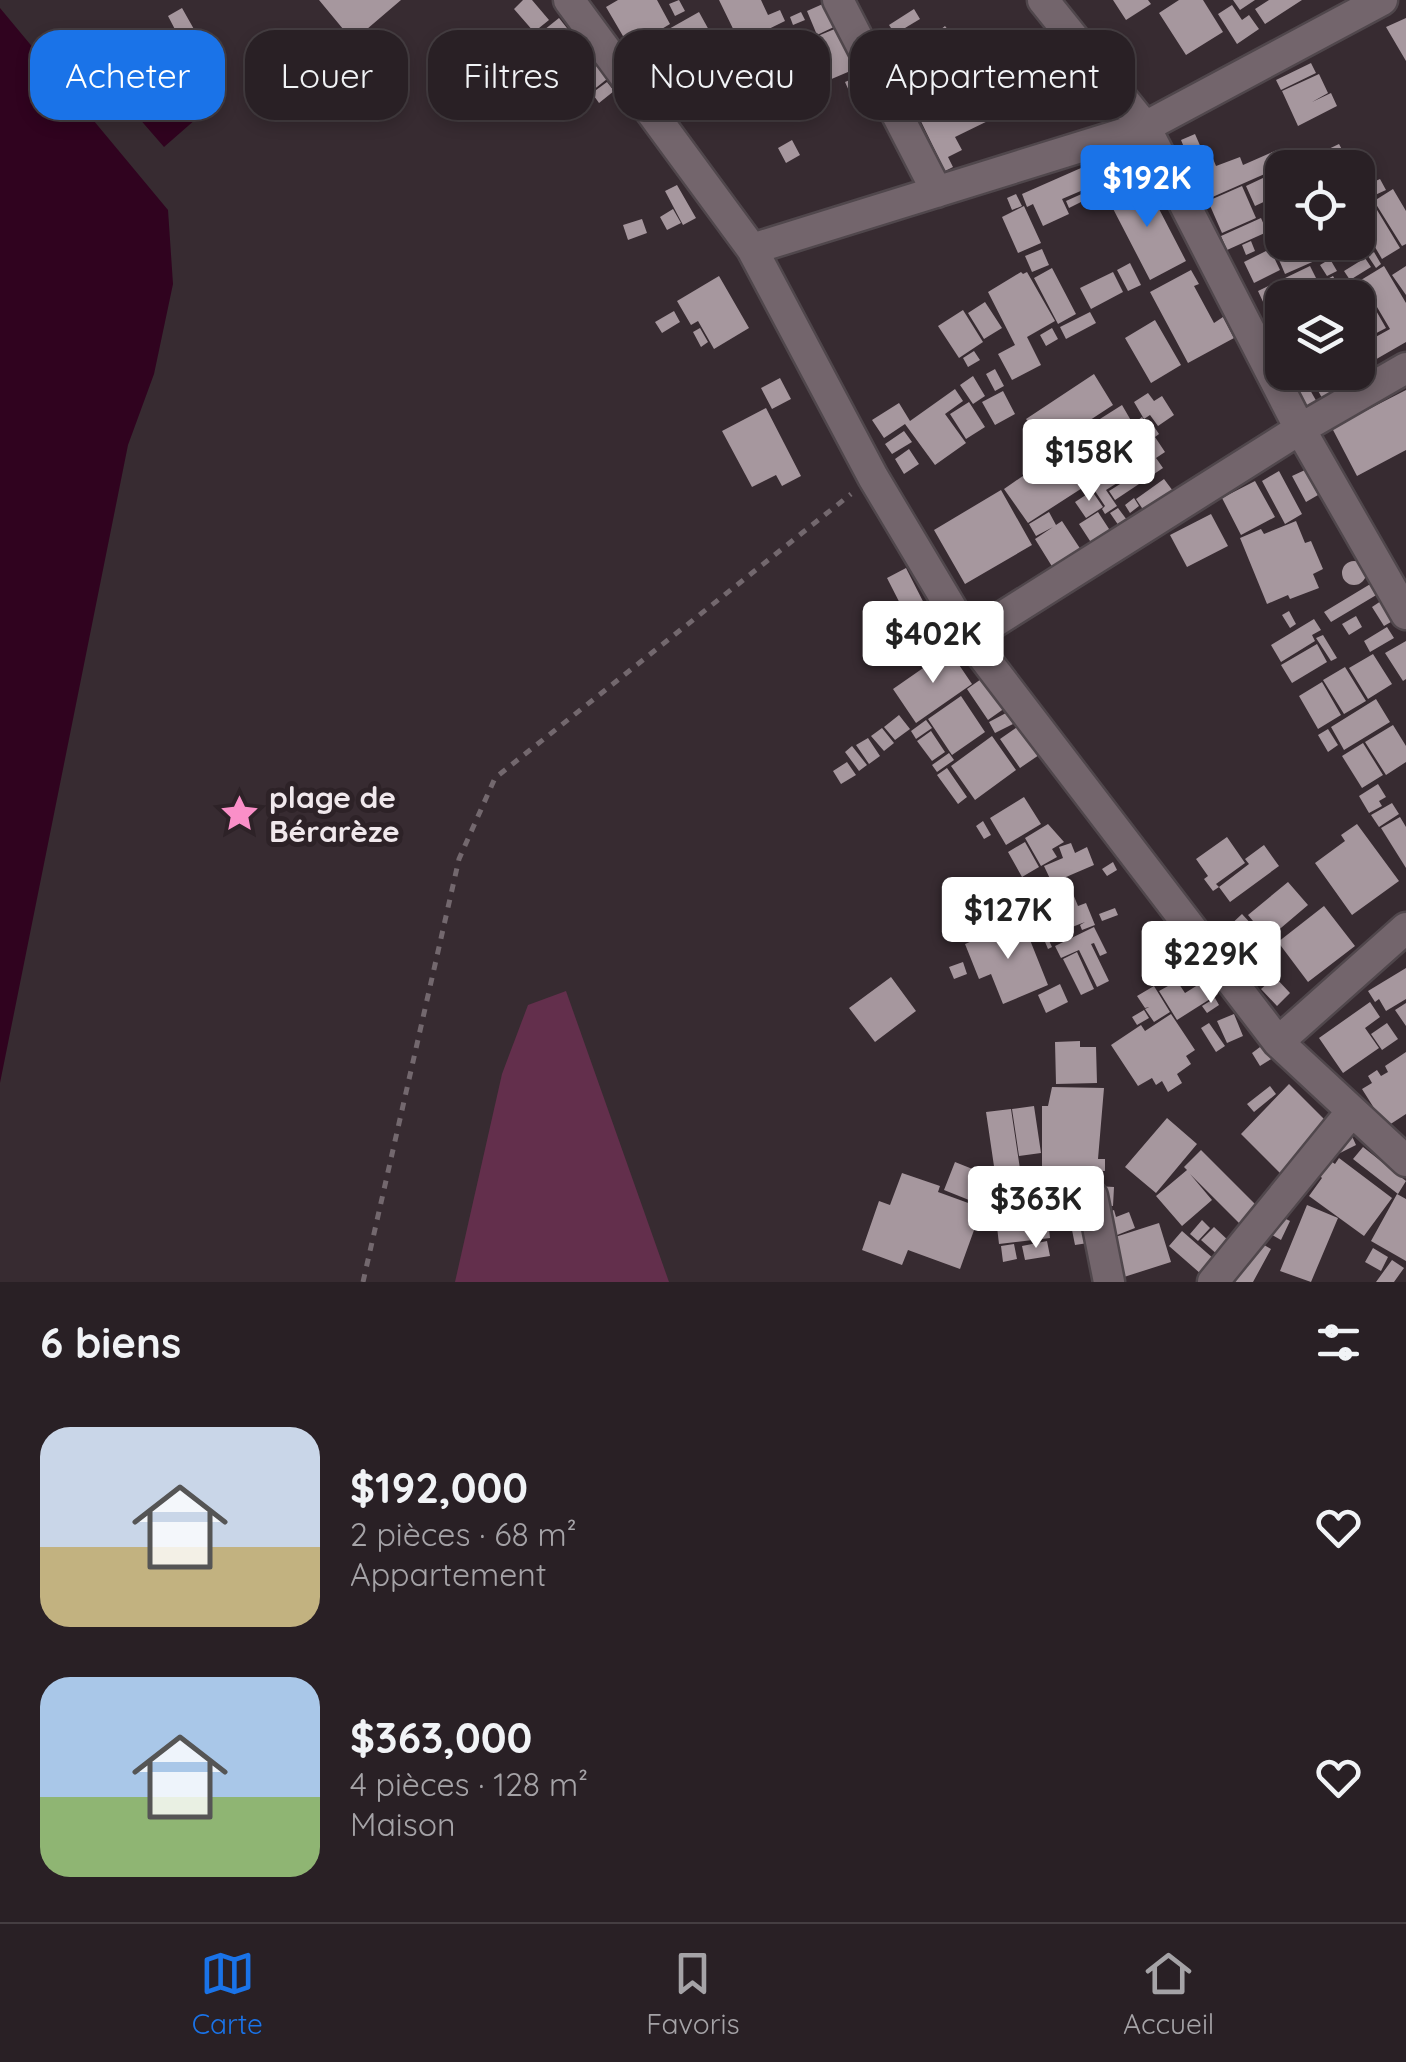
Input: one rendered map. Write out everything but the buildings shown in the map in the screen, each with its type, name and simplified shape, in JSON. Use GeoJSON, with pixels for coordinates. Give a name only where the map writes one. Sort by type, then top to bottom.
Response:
{"type":"FeatureCollection","features":[{"type":"Feature","properties":{"kind":"street"},"geometry":{"type":"LineString","coordinates":[[569,0],[752,250],[873,477],[968,638],[1278,1042],[1406,1161]]}},
{"type":"Feature","properties":{"kind":"street"},"geometry":{"type":"LineString","coordinates":[[838,0],[937,192]]}},
{"type":"Feature","properties":{"kind":"street"},"geometry":{"type":"LineString","coordinates":[[1043,0],[1145,127],[1300,429],[1406,614]]}},
{"type":"Feature","properties":{"kind":"street"},"geometry":{"type":"LineString","coordinates":[[752,250],[1145,127],[1382,0]]}},
{"type":"Feature","properties":{"kind":"street"},"geometry":{"type":"LineString","coordinates":[[968,638],[1300,429],[1406,368]]}},
{"type":"Feature","properties":{"kind":"street"},"geometry":{"type":"LineString","coordinates":[[1278,1042],[1406,928]]}},
{"type":"Feature","properties":{"kind":"street"},"geometry":{"type":"LineString","coordinates":[[1213,1282],[1352,1110]]}},
{"type":"Feature","properties":{"kind":"street"},"geometry":{"type":"LineString","coordinates":[[1092,1196],[1108,1282]]}},
{"type":"Feature","properties":{"kind":"path"},"geometry":{"type":"LineString","coordinates":[[363,1282],[460,859],[495,778],[873,477]]}},
{"type":"Feature","properties":{"kind":"shaded area"},"geometry":{"type":"Polygon","coordinates":[[[0,8],[30,44],[30,120],[93,120],[168,210],[173,284],[154,374],[128,445],[0,1083],[0,8]]]}},
{"type":"Feature","properties":{"kind":"shaded area"},"geometry":{"type":"Polygon","coordinates":[[[141,120],[195,120],[164,147],[141,120]]]}},
{"type":"Feature","properties":{"kind":"shaded area"},"geometry":{"type":"Polygon","coordinates":[[[566,991],[669,1282],[455,1282],[502,1074],[528,1005],[566,991]]]}},
{"type":"Feature","properties":{"kind":"place","name":"plage de Bérarèze"},"geometry":{"type":"Point","coordinates":[239,814]}}]}
